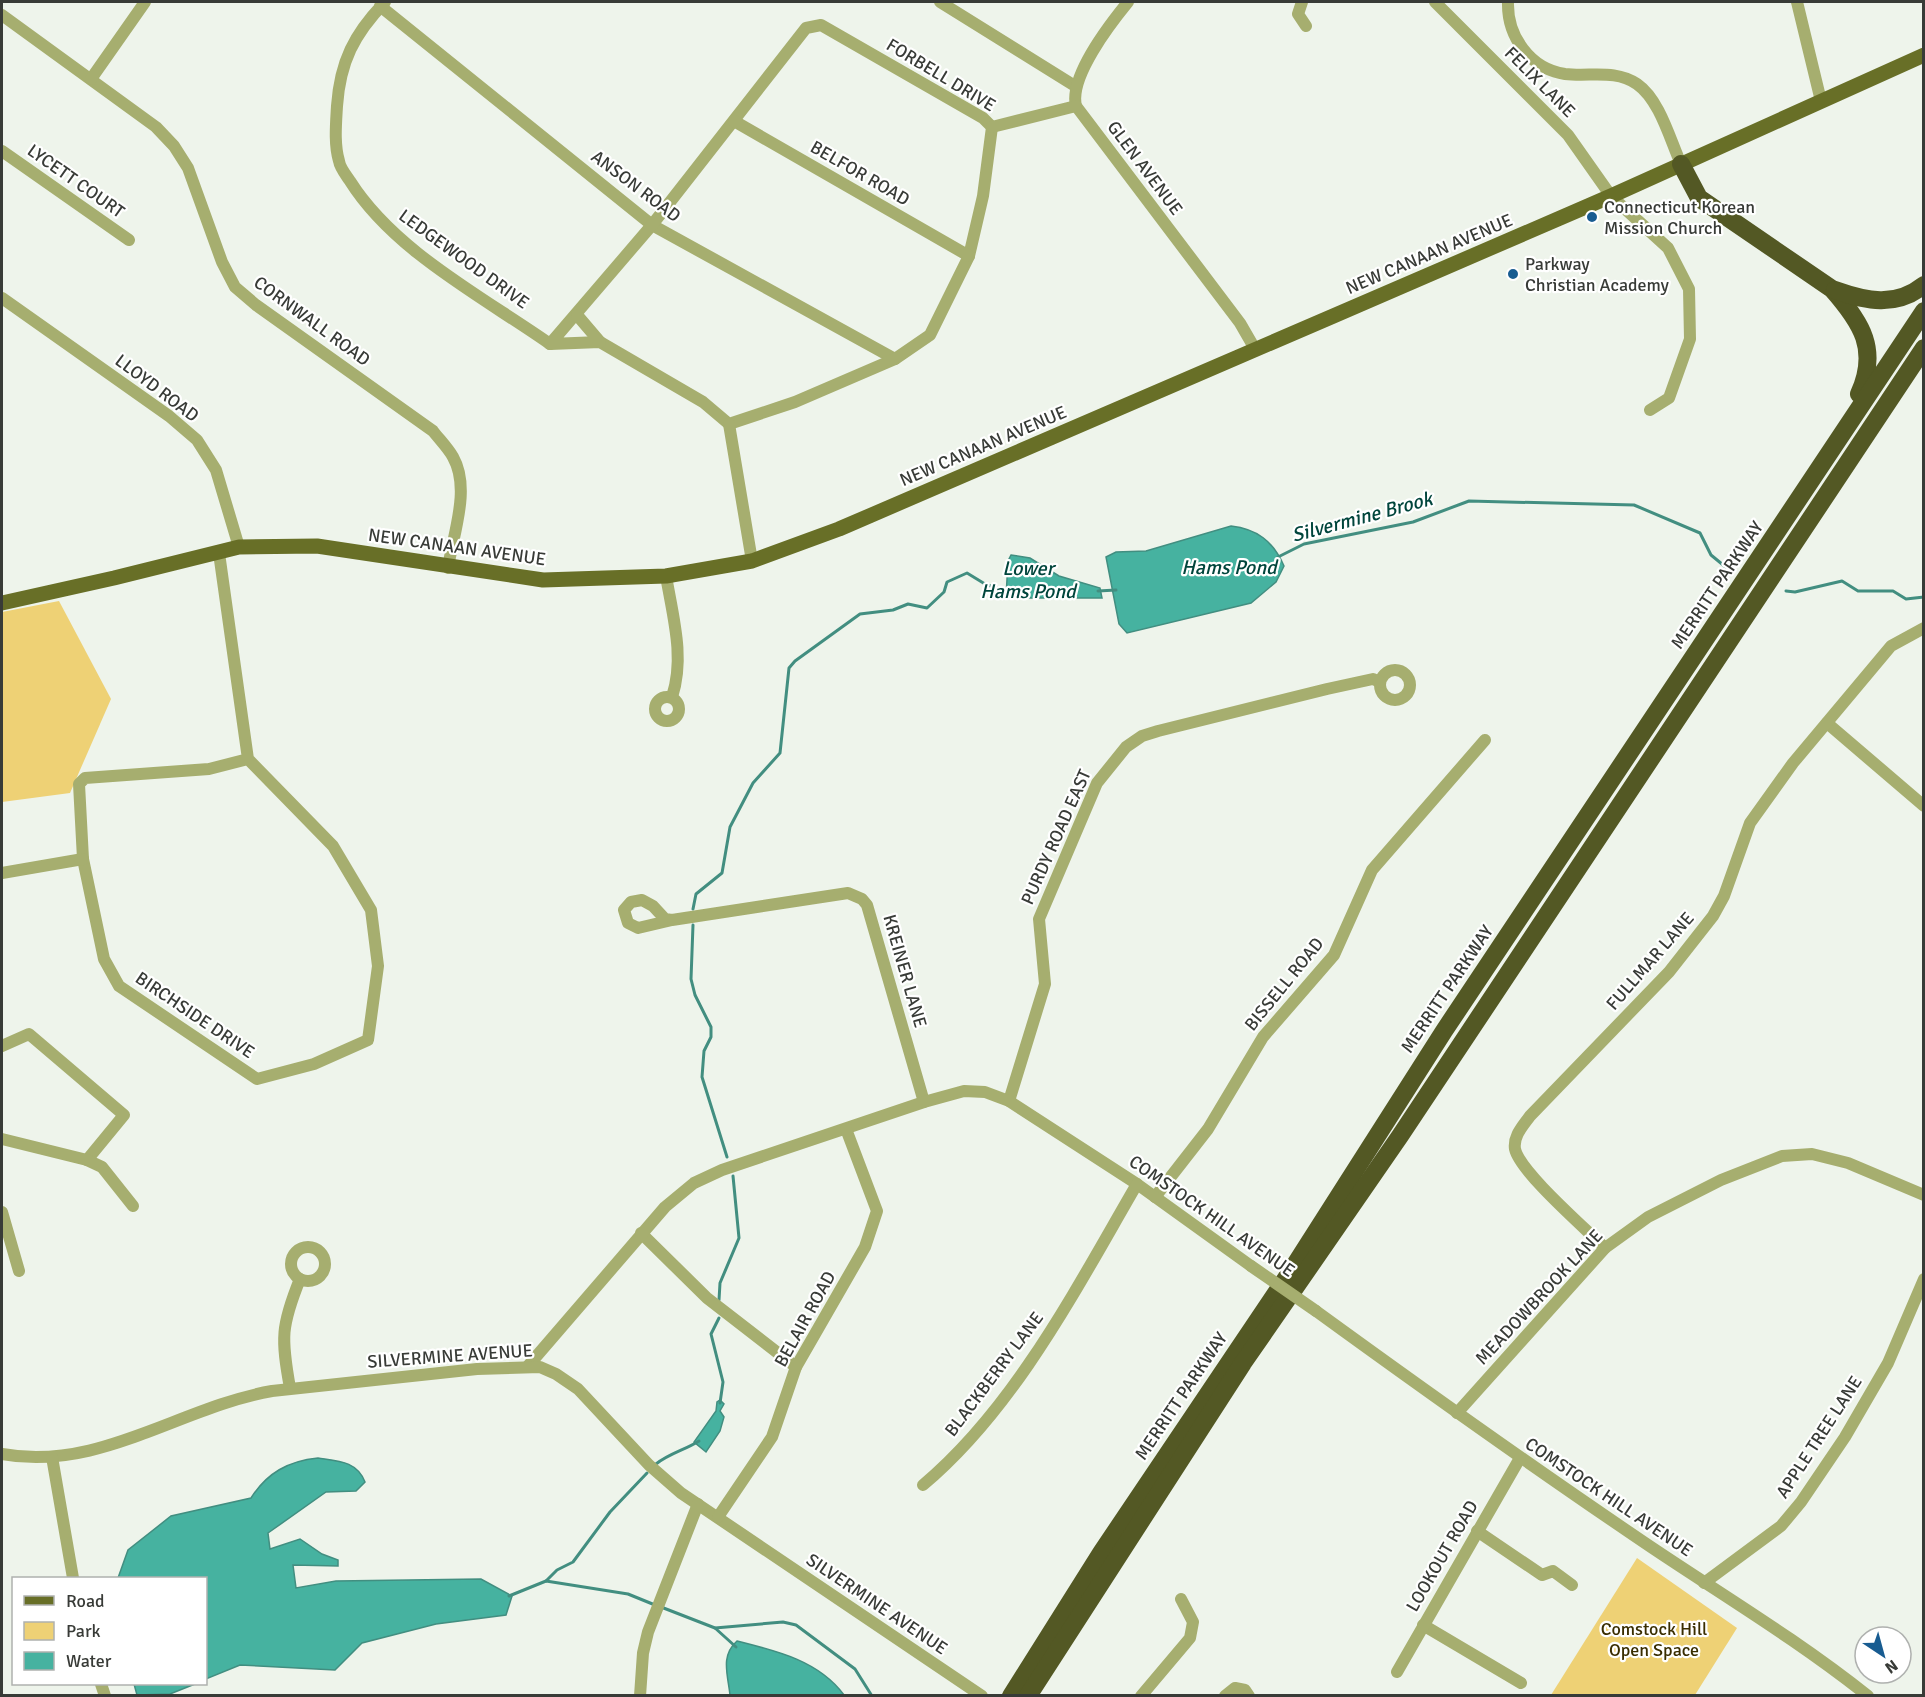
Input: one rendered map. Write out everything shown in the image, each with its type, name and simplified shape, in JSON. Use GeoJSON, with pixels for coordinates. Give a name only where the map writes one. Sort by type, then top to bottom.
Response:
{"type":"FeatureCollection","features":[{"type":"Feature","properties":{"kind":"highway"},"geometry":{"type":"LineString","coordinates":[[1681,164],[1699,198],[1832,290],[1860,325],[1868,354],[1867,373],[1835,444]]}},
{"type":"Feature","properties":{"kind":"highway"},"geometry":{"type":"LineString","coordinates":[[1832,290],[1879,302],[1897,299],[1923,285]]}},
{"type":"Feature","properties":{"kind":"highway","name":"MERRITT PARKWAY"},"geometry":{"type":"LineString","coordinates":[[1021,1693],[1101,1553],[1289,1274],[1437,1040],[1923,310]]}},
{"type":"Feature","properties":{"kind":"highway","name":"MERRITT PARKWAY"},"geometry":{"type":"LineString","coordinates":[[1021,1693],[1400,1136],[1923,348]]}},
{"type":"Feature","properties":{"kind":"main road","name":"NEW CANAAN AVENUE"},"geometry":{"type":"LineString","coordinates":[[2,603],[238,547],[317,546],[448,568],[543,580],[666,576],[752,561],[839,529],[1611,196],[1923,55]]}},
{"type":"Feature","properties":{"kind":"street"},"geometry":{"type":"LineString","coordinates":[[91,79],[145,2]]}},
{"type":"Feature","properties":{"kind":"street"},"geometry":{"type":"LineString","coordinates":[[940,2],[1076,86]]}},
{"type":"Feature","properties":{"kind":"street"},"geometry":{"type":"LineString","coordinates":[[1302,2],[1298,14],[1306,26]]}},
{"type":"Feature","properties":{"kind":"street","name":"FELIX LANE"},"geometry":{"type":"LineString","coordinates":[[1435,2],[1568,135],[1611,196],[1668,248],[1689,289],[1690,339],[1683,365],[1669,398],[1650,410]]}},
{"type":"Feature","properties":{"kind":"street"},"geometry":{"type":"LineString","coordinates":[[1508,2],[1510,27],[1515,37],[1528,55],[1545,68],[1567,74],[1606,74],[1639,85],[1655,107],[1681,164]]}},
{"type":"Feature","properties":{"kind":"street"},"geometry":{"type":"LineString","coordinates":[[1797,2],[1821,101]]}},
{"type":"Feature","properties":{"kind":"street"},"geometry":{"type":"LineString","coordinates":[[992,127],[1076,106],[1076,86],[1096,47],[1125,3]]}},
{"type":"Feature","properties":{"kind":"street","name":"ANSON ROAD"},"geometry":{"type":"LineString","coordinates":[[382,4],[652,225],[895,359]]}},
{"type":"Feature","properties":{"kind":"street","name":"LEDGEWOOD DRIVE"},"geometry":{"type":"LineString","coordinates":[[382,4],[353,40],[339,78],[336,125],[339,162],[357,192],[398,236],[451,276],[550,344]]}},
{"type":"Feature","properties":{"kind":"street","name":"CORNWALL ROAD"},"geometry":{"type":"LineString","coordinates":[[2,15],[156,127],[174,146],[188,168],[222,262],[235,287],[256,305],[433,431],[453,456],[460,477],[460,498],[448,568]]}},
{"type":"Feature","properties":{"kind":"street","name":"FORBELL DRIVE"},"geometry":{"type":"LineString","coordinates":[[550,344],[652,225],[806,28],[821,25],[982,118],[992,127],[983,196],[969,256],[930,335],[895,359],[795,402],[729,424]]}},
{"type":"Feature","properties":{"kind":"street","name":"GLEN AVENUE"},"geometry":{"type":"LineString","coordinates":[[1076,106],[1240,323],[1255,349]]}},
{"type":"Feature","properties":{"kind":"street","name":"BELFOR ROAD"},"geometry":{"type":"LineString","coordinates":[[734,121],[969,256]]}},
{"type":"Feature","properties":{"kind":"street","name":"LYCETT COURT"},"geometry":{"type":"LineString","coordinates":[[2,151],[129,240]]}},
{"type":"Feature","properties":{"kind":"street","name":"LLOYD ROAD"},"geometry":{"type":"LineString","coordinates":[[2,298],[169,416],[197,440],[216,470],[238,547]]}},
{"type":"Feature","properties":{"kind":"street"},"geometry":{"type":"LineString","coordinates":[[577,315],[600,342],[703,402],[729,424],[752,561]]}},
{"type":"Feature","properties":{"kind":"street"},"geometry":{"type":"LineString","coordinates":[[550,344],[600,342]]}},
{"type":"Feature","properties":{"kind":"street"},"geometry":{"type":"LineString","coordinates":[[219,553],[248,759]]}},
{"type":"Feature","properties":{"kind":"street"},"geometry":{"type":"LineString","coordinates":[[666,576],[679,656],[679,677],[672,697]]}},
{"type":"Feature","properties":{"kind":"street","name":"FULLMAR LANE"},"geometry":{"type":"LineString","coordinates":[[1605,1248],[1524,1166],[1515,1148],[1517,1134],[1530,1116],[1669,972],[1713,916],[1724,896],[1750,823],[1792,763],[1891,646],[1923,628]]}},
{"type":"Feature","properties":{"kind":"street","name":"PURDY ROAD EAST"},"geometry":{"type":"LineString","coordinates":[[1009,1101],[1045,984],[1039,919],[1097,783],[1117,755],[1142,736],[1158,731],[1372,679],[1380,682]]}},
{"type":"Feature","properties":{"kind":"street"},"geometry":{"type":"LineString","coordinates":[[1827,723],[1923,806]]}},
{"type":"Feature","properties":{"kind":"street","name":"BISSELL ROAD"},"geometry":{"type":"LineString","coordinates":[[1155,1197],[1208,1129],[1263,1036],[1334,956],[1372,870],[1485,740]]}},
{"type":"Feature","properties":{"kind":"street","name":"BIRCHSIDE DRIVE"},"geometry":{"type":"LineString","coordinates":[[248,759],[333,846],[371,910],[378,966],[368,1040],[314,1064],[257,1079],[119,986],[104,959],[83,859],[79,784],[85,778],[209,770],[248,759]]}},
{"type":"Feature","properties":{"kind":"street"},"geometry":{"type":"LineString","coordinates":[[2,873],[83,859]]}},
{"type":"Feature","properties":{"kind":"street","name":"KREINER LANE"},"geometry":{"type":"LineString","coordinates":[[672,920],[848,893],[866,901],[924,1102]]}},
{"type":"Feature","properties":{"kind":"street"},"geometry":{"type":"LineString","coordinates":[[2,1046],[29,1034],[124,1115],[87,1160]]}},
{"type":"Feature","properties":{"kind":"street","name":"COMSTOCK HILL AVENUE"},"geometry":{"type":"LineString","coordinates":[[528,1366],[641,1233],[680,1193],[708,1175],[924,1102],[964,1091],[985,1092],[1009,1101],[1137,1184],[1520,1458],[1704,1583],[1787,1635],[1868,1695]]}},
{"type":"Feature","properties":{"kind":"street","name":"BELAIR ROAD"},"geometry":{"type":"LineString","coordinates":[[718,1517],[772,1437],[795,1367],[865,1247],[877,1211],[846,1129]]}},
{"type":"Feature","properties":{"kind":"street"},"geometry":{"type":"LineString","coordinates":[[2,1139],[87,1160],[102,1167],[133,1206]]}},
{"type":"Feature","properties":{"kind":"street","name":"MEADOWBROOK LANE"},"geometry":{"type":"LineString","coordinates":[[1457,1413],[1605,1248],[1648,1217],[1721,1180],[1782,1156],[1812,1154],[1848,1162],[1923,1195]]}},
{"type":"Feature","properties":{"kind":"street","name":"BLACKBERRY LANE"},"geometry":{"type":"LineString","coordinates":[[923,1485],[944,1467],[1044,1344],[1137,1184]]}},
{"type":"Feature","properties":{"kind":"street"},"geometry":{"type":"LineString","coordinates":[[2,1212],[19,1271]]}},
{"type":"Feature","properties":{"kind":"street"},"geometry":{"type":"LineString","coordinates":[[641,1233],[707,1298],[795,1367]]}},
{"type":"Feature","properties":{"kind":"street"},"geometry":{"type":"LineString","coordinates":[[290,1388],[282,1348],[285,1315],[300,1279]]}},
{"type":"Feature","properties":{"kind":"street","name":"APPLE TREE LANE"},"geometry":{"type":"LineString","coordinates":[[1704,1583],[1781,1526],[1801,1502],[1845,1437],[1888,1363],[1923,1279]]}},
{"type":"Feature","properties":{"kind":"street","name":"SILVERMINE AVENUE"},"geometry":{"type":"LineString","coordinates":[[2,1454],[52,1457],[105,1448],[239,1398],[290,1388],[528,1366],[547,1369],[571,1382],[662,1478],[982,1695]]}},
{"type":"Feature","properties":{"kind":"street"},"geometry":{"type":"LineString","coordinates":[[52,1457],[73,1577]]}},
{"type":"Feature","properties":{"kind":"street","name":"LOOKOUT ROAD"},"geometry":{"type":"LineString","coordinates":[[1397,1672],[1520,1458]]}},
{"type":"Feature","properties":{"kind":"street"},"geometry":{"type":"LineString","coordinates":[[640,1695],[643,1653],[648,1632],[698,1504]]}},
{"type":"Feature","properties":{"kind":"street"},"geometry":{"type":"LineString","coordinates":[[1477,1531],[1542,1575],[1553,1571],[1572,1585]]}},
{"type":"Feature","properties":{"kind":"street"},"geometry":{"type":"LineString","coordinates":[[1141,1695],[1190,1638],[1193,1622],[1181,1599]]}},
{"type":"Feature","properties":{"kind":"street"},"geometry":{"type":"LineString","coordinates":[[1423,1625],[1521,1683]]}},
{"type":"Feature","properties":{"kind":"street"},"geometry":{"type":"LineString","coordinates":[[1225,1695],[1230,1690],[1240,1688],[1249,1695]]}},
{"type":"Feature","properties":{"kind":"green space"},"geometry":{"type":"Polygon","coordinates":[[[59,601],[111,699],[70,793],[2,802],[2,612],[59,601]]]}},
{"type":"Feature","properties":{"kind":"green space","name":"Comstock Hill Open Space"},"geometry":{"type":"Polygon","coordinates":[[[1637,1558],[1737,1628],[1695,1695],[1551,1695],[1637,1558]]]}},
{"type":"Feature","properties":{"kind":"water","name":"Hams Pond"},"geometry":{"type":"Polygon","coordinates":[[[1231,526],[1256,533],[1275,550],[1284,566],[1276,582],[1251,603],[1127,633],[1119,624],[1106,557],[1116,552],[1146,551],[1231,526]]]}},
{"type":"Feature","properties":{"kind":"water","name":"Lower Hams Pond"},"geometry":{"type":"Polygon","coordinates":[[[1011,555],[1030,558],[1059,576],[1100,588],[1102,598],[1006,598],[1008,561],[1011,555]]]}},
{"type":"Feature","properties":{"kind":"water"},"geometry":{"type":"Polygon","coordinates":[[[720,1400],[724,1404],[720,1411],[724,1417],[720,1431],[706,1452],[694,1442],[716,1411],[717,1402],[720,1400]]]}},
{"type":"Feature","properties":{"kind":"water"},"geometry":{"type":"Polygon","coordinates":[[[318,1458],[346,1463],[362,1475],[365,1482],[356,1491],[326,1492],[268,1533],[270,1549],[300,1539],[322,1554],[338,1560],[338,1566],[293,1565],[296,1588],[336,1581],[481,1579],[512,1596],[506,1615],[436,1624],[362,1643],[335,1670],[240,1665],[207,1679],[207,1577],[118,1577],[128,1550],[171,1516],[251,1498],[271,1475],[288,1465],[318,1458]]]}},
{"type":"Feature","properties":{"kind":"water"},"geometry":{"type":"Polygon","coordinates":[[[737,1641],[782,1654],[810,1666],[834,1683],[844,1695],[730,1695],[727,1659],[728,1653],[737,1641]]]}},
{"type":"Feature","properties":{"kind":"water"},"geometry":{"type":"Polygon","coordinates":[[[134,1685],[192,1685],[170,1694],[137,1695],[134,1685]]]}},
{"type":"Feature","properties":{"kind":"waterway","name":"Silvermine Brook"},"geometry":{"type":"LineString","coordinates":[[1278,557],[1304,544],[1413,522],[1469,501],[1634,505],[1700,533],[1711,555],[1728,569]]}},
{"type":"Feature","properties":{"kind":"waterway","name":"Silvermine Brook"},"geometry":{"type":"LineString","coordinates":[[693,909],[696,894],[722,873],[730,827],[753,783],[780,753],[789,668],[795,661],[860,614],[893,610],[908,604],[927,608],[944,592],[947,582],[967,573],[985,584],[1008,592]]}},
{"type":"Feature","properties":{"kind":"waterway","name":"Silvermine Brook"},"geometry":{"type":"LineString","coordinates":[[1786,591],[1795,592],[1842,581],[1858,591],[1893,591],[1906,599],[1924,597]]}},
{"type":"Feature","properties":{"kind":"waterway","name":"Silvermine Brook"},"geometry":{"type":"LineString","coordinates":[[1098,591],[1116,590]]}},
{"type":"Feature","properties":{"kind":"waterway","name":"Silvermine Brook"},"geometry":{"type":"LineString","coordinates":[[693,925],[691,979],[695,995],[711,1027],[711,1037],[704,1051],[702,1077],[727,1157]]}},
{"type":"Feature","properties":{"kind":"waterway","name":"Silvermine Brook"},"geometry":{"type":"LineString","coordinates":[[719,1300],[720,1283],[739,1238],[733,1176]]}},
{"type":"Feature","properties":{"kind":"waterway","name":"Silvermine Brook"},"geometry":{"type":"LineString","coordinates":[[719,1318],[711,1334],[723,1382],[720,1403]]}},
{"type":"Feature","properties":{"kind":"waterway","name":"Silvermine Brook"},"geometry":{"type":"LineString","coordinates":[[656,1464],[699,1441]]}},
{"type":"Feature","properties":{"kind":"waterway","name":"Silvermine Brook"},"geometry":{"type":"LineString","coordinates":[[546,1581],[557,1570],[573,1562],[610,1512],[647,1473]]}},
{"type":"Feature","properties":{"kind":"waterway"},"geometry":{"type":"LineString","coordinates":[[509,1596],[546,1581],[628,1594],[655,1605]]}},
{"type":"Feature","properties":{"kind":"waterway"},"geometry":{"type":"LineString","coordinates":[[661,1607],[715,1628],[783,1622],[796,1625],[855,1669],[872,1696]]}},
{"type":"Feature","properties":{"kind":"waterway"},"geometry":{"type":"LineString","coordinates":[[715,1628],[736,1647]]}},
{"type":"Feature","properties":{"kind":"place","name":"Connecticut Korean Mission Church"},"geometry":{"type":"Point","coordinates":[1592,217]}},
{"type":"Feature","properties":{"kind":"place","name":"Parkway Christian Academy"},"geometry":{"type":"Point","coordinates":[1513,274]}}]}
